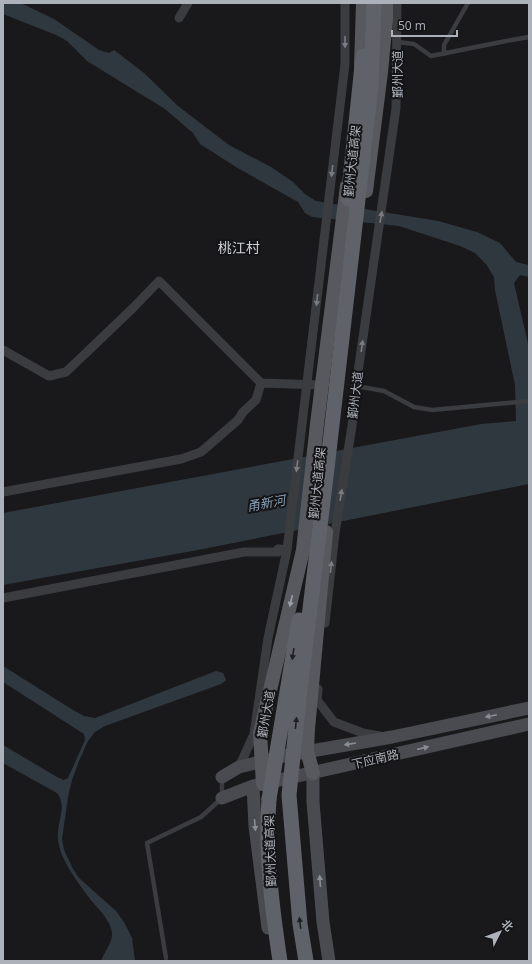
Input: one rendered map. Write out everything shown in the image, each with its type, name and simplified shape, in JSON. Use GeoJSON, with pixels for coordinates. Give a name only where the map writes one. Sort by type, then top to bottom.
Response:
{"type":"FeatureCollection","features":[{"type":"Feature","properties":{"kind":"highway","name":"鄞州大道高架"},"geometry":{"type":"LineString","coordinates":[[280,961],[273,916],[267,826],[269,799],[310,550],[368,3]]}},
{"type":"Feature","properties":{"kind":"highway","name":"鄞州大道高架"},"geometry":{"type":"LineString","coordinates":[[306,961],[300,924],[289,795],[371,87],[374,3]]}},
{"type":"Feature","properties":{"kind":"main road","name":"鄞州大道"},"geometry":{"type":"LineString","coordinates":[[258,785],[262,762],[260,733],[303,550],[317,424],[361,72],[363,3]]}},
{"type":"Feature","properties":{"kind":"main road","name":"鄞州大道"},"geometry":{"type":"LineString","coordinates":[[313,773],[307,751],[308,729],[330,536],[345,426],[381,72],[386,3]]}},
{"type":"Feature","properties":{"kind":"main road","name":"下应南路"},"geometry":{"type":"LineString","coordinates":[[222,777],[239,767],[307,751],[392,737],[529,708]]}},
{"type":"Feature","properties":{"kind":"main road","name":"下应南路"},"geometry":{"type":"LineString","coordinates":[[222,798],[258,785],[529,724]]}},
{"type":"Feature","properties":{"kind":"main road"},"geometry":{"type":"LineString","coordinates":[[313,773],[313,802],[323,922],[329,961]]}},
{"type":"Feature","properties":{"kind":"main road"},"geometry":{"type":"LineString","coordinates":[[258,785],[257,841],[265,908],[274,961]]}},
{"type":"Feature","properties":{"kind":"street"},"geometry":{"type":"LineString","coordinates":[[179,18],[188,3]]}},
{"type":"Feature","properties":{"kind":"street","name":"鄞州大道"},"geometry":{"type":"LineString","coordinates":[[239,767],[254,734],[268,638],[288,550],[345,64],[345,3]]}},
{"type":"Feature","properties":{"kind":"street","name":"鄞州大道"},"geometry":{"type":"LineString","coordinates":[[345,426],[356,386],[396,108],[397,3]]}},
{"type":"Feature","properties":{"kind":"street"},"geometry":{"type":"LineString","coordinates":[[3,350],[49,376],[66,372],[159,281],[261,383],[322,385]]}},
{"type":"Feature","properties":{"kind":"street"},"geometry":{"type":"LineString","coordinates":[[3,492],[181,459],[201,452],[238,420],[243,412],[256,400],[261,383]]}},
{"type":"Feature","properties":{"kind":"street","name":"鄞州大道"},"geometry":{"type":"LineString","coordinates":[[330,536],[317,700],[334,722],[363,733],[392,737]]}},
{"type":"Feature","properties":{"kind":"street"},"geometry":{"type":"LineString","coordinates":[[3,598],[244,552],[278,552],[278,548],[288,550]]}},
{"type":"Feature","properties":{"kind":"lane"},"geometry":{"type":"LineString","coordinates":[[444,54],[444,45],[468,3]]}},
{"type":"Feature","properties":{"kind":"lane"},"geometry":{"type":"LineString","coordinates":[[397,42],[414,44],[431,56],[506,40],[529,37]]}},
{"type":"Feature","properties":{"kind":"lane"},"geometry":{"type":"LineString","coordinates":[[356,386],[384,391],[414,407],[432,410],[529,401]]}},
{"type":"Feature","properties":{"kind":"lane"},"geometry":{"type":"LineString","coordinates":[[166,958],[147,843],[201,816],[222,798],[222,777]]}},
{"type":"Feature","properties":{"kind":"water","name":"甬新河"},"geometry":{"type":"Polygon","coordinates":[[[3,3],[20,3],[25,5],[54,19],[99,50],[109,53],[114,50],[144,73],[178,106],[229,145],[271,167],[293,182],[305,194],[316,201],[438,221],[477,232],[500,243],[516,262],[529,265],[529,277],[520,275],[514,283],[529,348],[529,484],[198,550],[3,585],[3,513],[481,424],[516,421],[515,385],[495,290],[494,277],[486,264],[475,253],[460,246],[399,226],[312,217],[305,213],[298,202],[236,167],[200,144],[193,133],[165,109],[87,61],[67,41],[56,35],[3,14],[3,3]]]}},
{"type":"Feature","properties":{"kind":"water"},"geometry":{"type":"Polygon","coordinates":[[[3,666],[73,710],[84,716],[95,718],[216,671],[223,673],[226,680],[221,684],[105,726],[95,732],[88,741],[72,780],[62,839],[64,850],[79,878],[116,911],[124,922],[132,938],[135,961],[101,961],[111,940],[111,928],[100,910],[75,878],[62,855],[59,845],[58,828],[62,808],[60,798],[57,793],[3,763],[3,745],[64,780],[68,778],[85,740],[84,734],[3,682],[3,666]]]}},
{"type":"Feature","properties":{"kind":"district","name":"桃江村"},"geometry":{"type":"Point","coordinates":[239,247]}}]}
